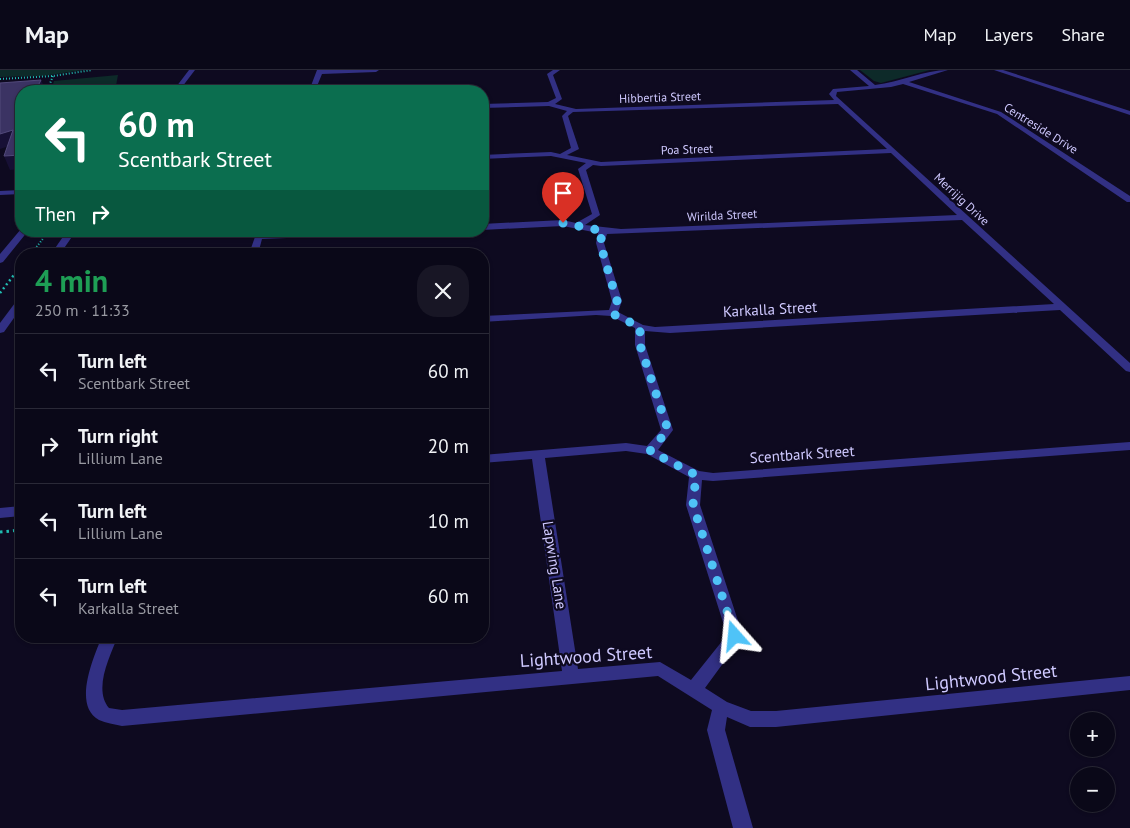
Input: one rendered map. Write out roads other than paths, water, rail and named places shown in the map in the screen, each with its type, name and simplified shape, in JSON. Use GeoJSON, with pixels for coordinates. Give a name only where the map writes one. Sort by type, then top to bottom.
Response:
{"type":"FeatureCollection","features":[{"type":"Feature","properties":{"kind":"street"},"geometry":{"type":"LineString","coordinates":[[181,85],[192,70]]}},
{"type":"Feature","properties":{"kind":"street"},"geometry":{"type":"LineString","coordinates":[[314,85],[320,71],[376,70]]}},
{"type":"Feature","properties":{"kind":"street"},"geometry":{"type":"LineString","coordinates":[[549,104],[559,99],[550,74],[559,70]]}},
{"type":"Feature","properties":{"kind":"street"},"geometry":{"type":"LineString","coordinates":[[853,70],[874,87]]}},
{"type":"Feature","properties":{"kind":"street"},"geometry":{"type":"LineString","coordinates":[[840,102],[832,94],[836,90],[904,82],[945,70]]}},
{"type":"Feature","properties":{"kind":"street"},"geometry":{"type":"LineString","coordinates":[[997,70],[1130,113]]}},
{"type":"Feature","properties":{"kind":"street","name":"Centreside Drive"},"geometry":{"type":"LineString","coordinates":[[904,82],[999,113],[1130,199]]}},
{"type":"Feature","properties":{"kind":"street","name":"Hibbertia Street"},"geometry":{"type":"LineString","coordinates":[[489,106],[549,104],[571,110],[840,102]]}},
{"type":"Feature","properties":{"kind":"street","name":"Merrijig Drive"},"geometry":{"type":"LineString","coordinates":[[840,102],[1130,369]]}},
{"type":"Feature","properties":{"kind":"street"},"geometry":{"type":"LineString","coordinates":[[563,154],[575,149],[564,116],[571,110]]}},
{"type":"Feature","properties":{"kind":"street","name":"Poa Street"},"geometry":{"type":"LineString","coordinates":[[489,157],[563,154],[591,163],[893,151]]}},
{"type":"Feature","properties":{"kind":"street"},"geometry":{"type":"LineString","coordinates":[[579,225],[596,215],[582,169],[591,163]]}},
{"type":"Feature","properties":{"kind":"street"},"geometry":{"type":"LineString","coordinates":[[0,193],[15,192]]}},
{"type":"Feature","properties":{"kind":"street","name":"Wirilda Street"},"geometry":{"type":"LineString","coordinates":[[489,226],[563,223],[603,231],[630,232],[963,217]]}},
{"type":"Feature","properties":{"kind":"street"},"geometry":{"type":"LineString","coordinates":[[603,231],[600,243],[617,301],[613,314]]}},
{"type":"Feature","properties":{"kind":"street"},"geometry":{"type":"LineString","coordinates":[[0,260],[19,237]]}},
{"type":"Feature","properties":{"kind":"street"},"geometry":{"type":"LineString","coordinates":[[60,248],[68,237]]}},
{"type":"Feature","properties":{"kind":"street","name":"Karkalla Street"},"geometry":{"type":"LineString","coordinates":[[489,319],[596,312],[613,314],[640,327],[670,330],[1062,307]]}},
{"type":"Feature","properties":{"kind":"street"},"geometry":{"type":"LineString","coordinates":[[0,330],[15,309]]}},
{"type":"Feature","properties":{"kind":"street"},"geometry":{"type":"LineString","coordinates":[[640,327],[640,345],[668,430],[650,451]]}},
{"type":"Feature","properties":{"kind":"street","name":"Scentbark Street"},"geometry":{"type":"LineString","coordinates":[[489,458],[626,447],[650,451],[696,475],[731,476],[1130,446]]}},
{"type":"Feature","properties":{"kind":"street","name":"Lapwing Lane"},"geometry":{"type":"LineString","coordinates":[[538,454],[571,676]]}},
{"type":"Feature","properties":{"kind":"street"},"geometry":{"type":"LineString","coordinates":[[694,689],[735,636],[693,505],[696,475]]}},
{"type":"Feature","properties":{"kind":"street"},"geometry":{"type":"LineString","coordinates":[[0,513],[15,512]]}},
{"type":"Feature","properties":{"kind":"street","name":"Lightwood Street"},"geometry":{"type":"LineString","coordinates":[[108,643],[93,687],[96,703],[103,713],[122,718],[660,669],[721,707],[750,719],[776,719],[1130,683]]}},
{"type":"Feature","properties":{"kind":"street"},"geometry":{"type":"LineString","coordinates":[[721,707],[716,730],[742,828]]}}]}
